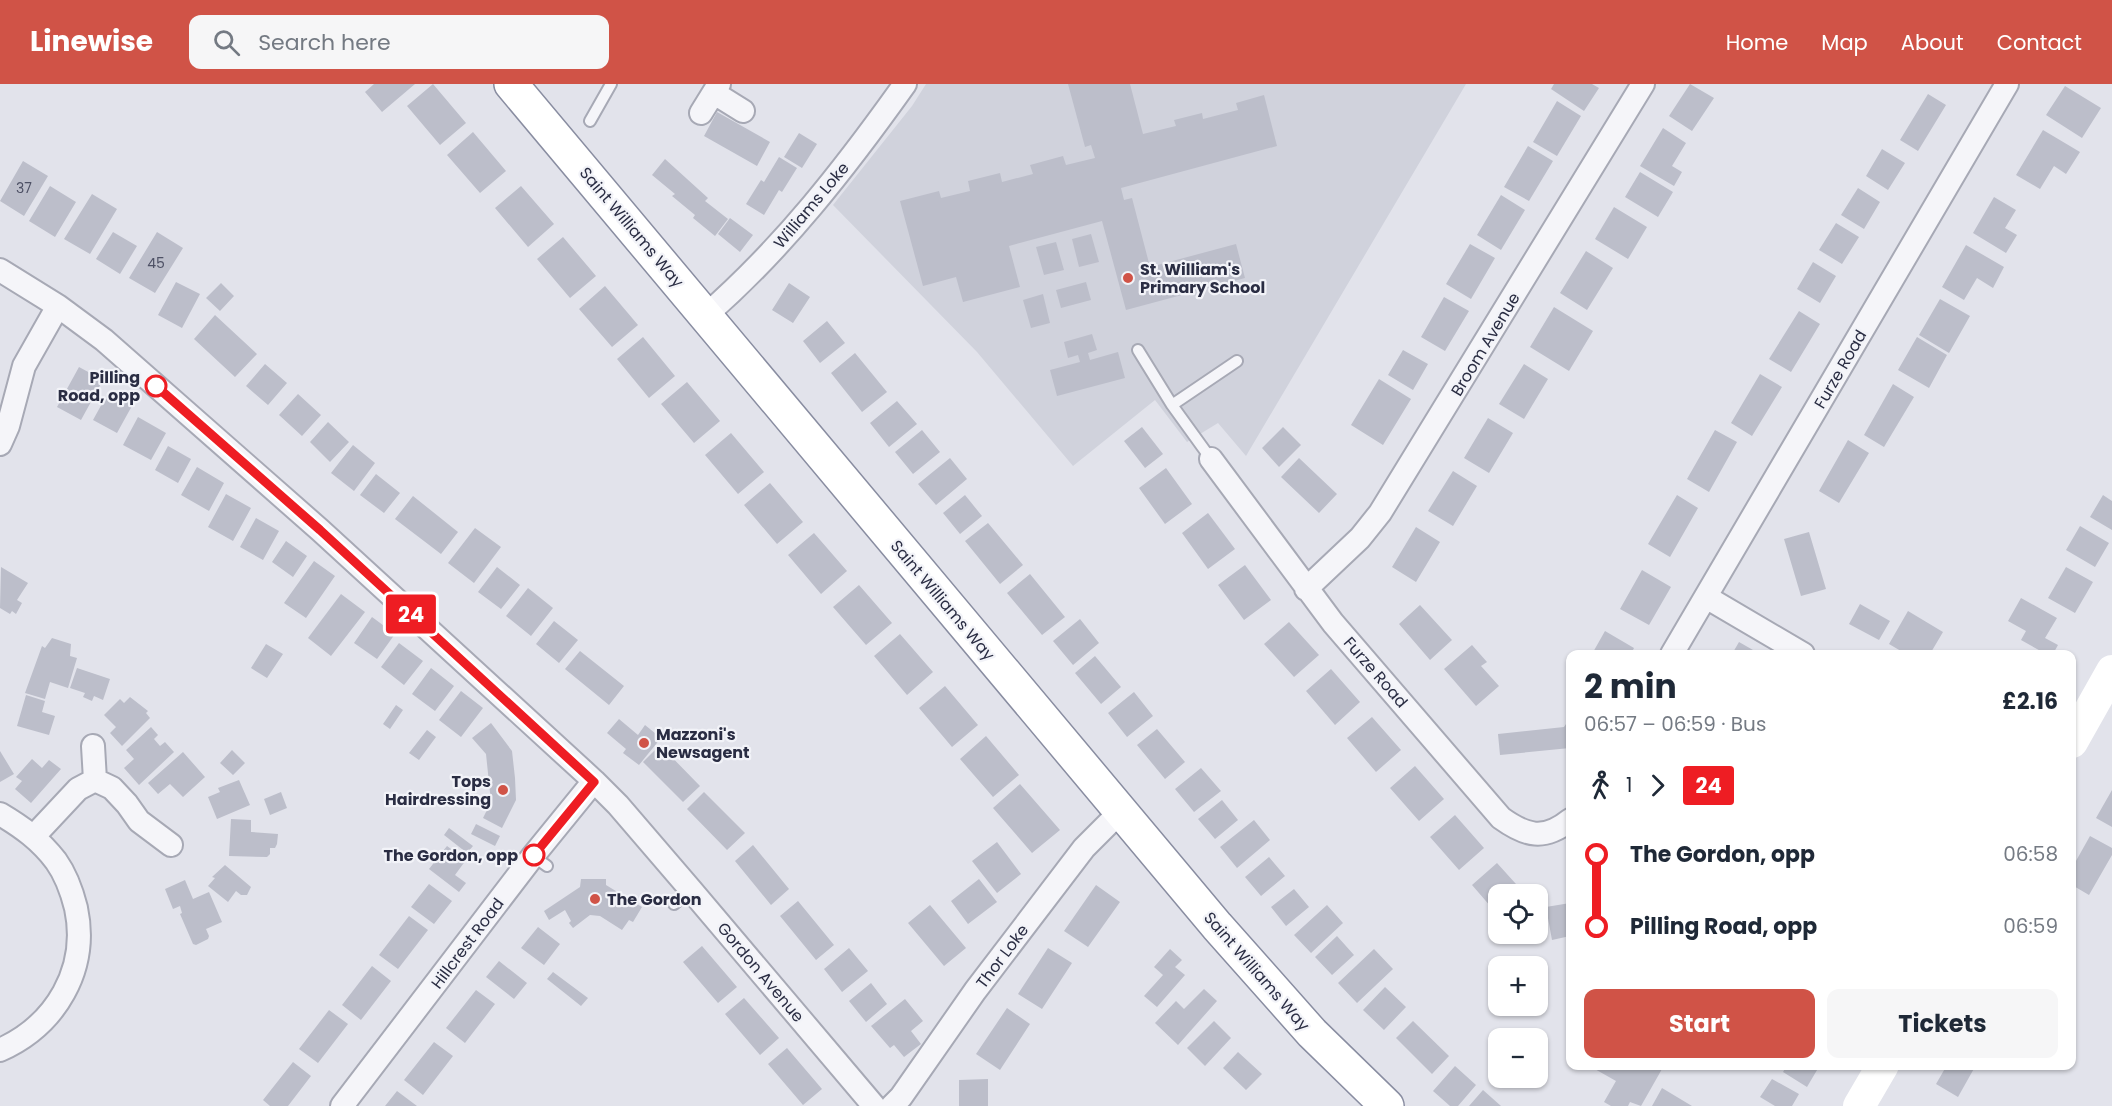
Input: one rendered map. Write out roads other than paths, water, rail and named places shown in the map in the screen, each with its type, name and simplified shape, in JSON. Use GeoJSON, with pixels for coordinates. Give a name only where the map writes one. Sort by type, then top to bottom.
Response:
{"type":"FeatureCollection","features":[{"type":"Feature","properties":{"kind":"highway","name":"Saint Williams Way"},"geometry":{"type":"LineString","coordinates":[[511,84],[1120,812],[1312,1033],[1387,1106]]}},
{"type":"Feature","properties":{"kind":"street","name":"Williams Loke"},"geometry":{"type":"LineString","coordinates":[[706,315],[751,274],[783,239],[838,174],[905,84]]}},
{"type":"Feature","properties":{"kind":"street","name":"Broom Avenue"},"geometry":{"type":"LineString","coordinates":[[1306,589],[1360,538],[1380,513],[1644,84]]}},
{"type":"Feature","properties":{"kind":"street","name":"Furze Road"},"geometry":{"type":"LineString","coordinates":[[1674,650],[2007,84]]}},
{"type":"Feature","properties":{"kind":"street"},"geometry":{"type":"LineString","coordinates":[[701,113],[713,88],[743,111]]}},
{"type":"Feature","properties":{"kind":"street","name":"Gordon Avenue"},"geometry":{"type":"LineString","coordinates":[[0,270],[58,306],[104,340],[320,530],[594,782],[618,806],[683,897],[874,1106]]}},
{"type":"Feature","properties":{"kind":"street"},"geometry":{"type":"LineString","coordinates":[[0,444],[8,426],[24,366],[58,306]]}},
{"type":"Feature","properties":{"kind":"street","name":"Furze Road"},"geometry":{"type":"LineString","coordinates":[[1211,459],[1306,589],[1501,818],[1516,829],[1530,834],[1545,834],[1566,824]]}},
{"type":"Feature","properties":{"kind":"street"},"geometry":{"type":"LineString","coordinates":[[1706,597],[1796,650]]}},
{"type":"Feature","properties":{"kind":"street"},"geometry":{"type":"LineString","coordinates":[[2076,735],[2112,671]]}},
{"type":"Feature","properties":{"kind":"street"},"geometry":{"type":"LineString","coordinates":[[93,746],[95,780]]}},
{"type":"Feature","properties":{"kind":"street"},"geometry":{"type":"LineString","coordinates":[[34,836],[78,789],[95,780]]}},
{"type":"Feature","properties":{"kind":"street"},"geometry":{"type":"LineString","coordinates":[[95,780],[112,789],[139,821],[171,845]]}},
{"type":"Feature","properties":{"kind":"street","name":"Hillcrest Road"},"geometry":{"type":"LineString","coordinates":[[342,1106],[540,861],[594,782]]}},
{"type":"Feature","properties":{"kind":"street","name":"Thor Loke"},"geometry":{"type":"LineString","coordinates":[[892,1106],[901,1097],[975,991],[1084,848],[1120,812]]}},
{"type":"Feature","properties":{"kind":"street"},"geometry":{"type":"LineString","coordinates":[[0,814],[34,836],[58,863],[72,890],[79,923],[79,951],[69,987],[53,1012],[33,1032],[0,1050]]}},
{"type":"Feature","properties":{"kind":"street"},"geometry":{"type":"LineString","coordinates":[[1859,1106],[1880,1070]]}},
{"type":"Feature","properties":{"kind":"lane"},"geometry":{"type":"LineString","coordinates":[[590,121],[611,84]]}},
{"type":"Feature","properties":{"kind":"lane"},"geometry":{"type":"LineString","coordinates":[[1138,350],[1172,405],[1211,459]]}},
{"type":"Feature","properties":{"kind":"lane"},"geometry":{"type":"LineString","coordinates":[[1172,405],[1237,361]]}},
{"type":"Feature","properties":{"kind":"place","name":"St. William's Primary School"},"geometry":{"type":"Point","coordinates":[1128,278]}},
{"type":"Feature","properties":{"kind":"place","name":"Pilling Road, opp"},"geometry":{"type":"Point","coordinates":[156,386]}},
{"type":"Feature","properties":{"kind":"place","name":"Mazzoni's Newsagent"},"geometry":{"type":"Point","coordinates":[644,743]}},
{"type":"Feature","properties":{"kind":"place","name":"Tops Hairdressing"},"geometry":{"type":"Point","coordinates":[503,790]}},
{"type":"Feature","properties":{"kind":"place","name":"The Gordon, opp"},"geometry":{"type":"Point","coordinates":[534,855]}},
{"type":"Feature","properties":{"kind":"place","name":"The Gordon"},"geometry":{"type":"Point","coordinates":[595,899]}}]}
